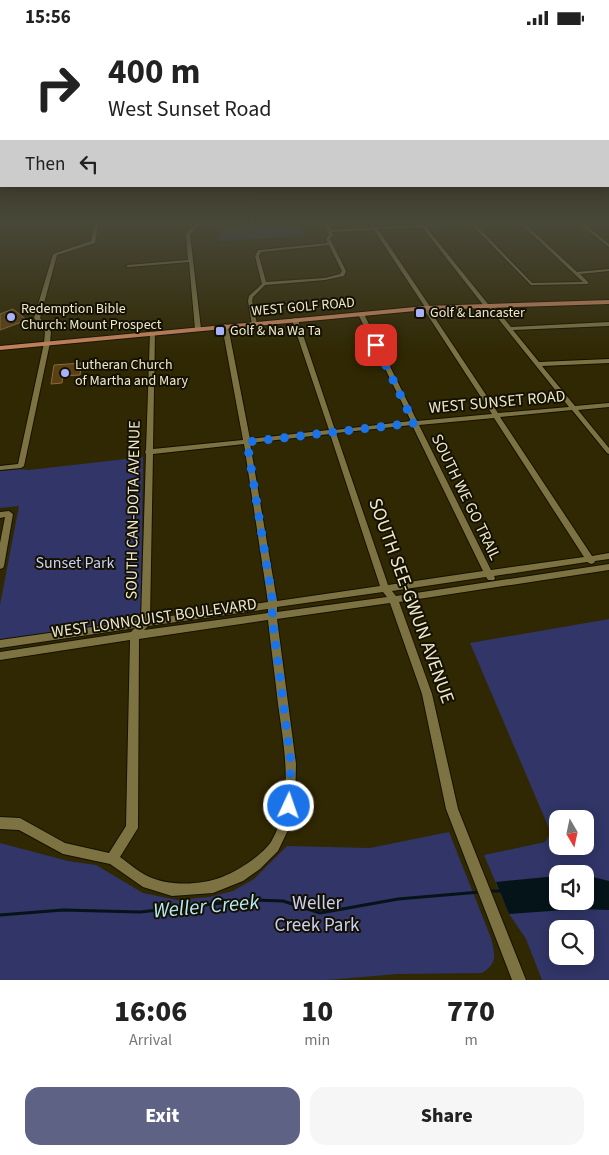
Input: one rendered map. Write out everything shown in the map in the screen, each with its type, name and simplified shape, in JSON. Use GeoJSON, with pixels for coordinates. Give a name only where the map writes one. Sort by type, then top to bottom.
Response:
{"type":"FeatureCollection","features":[{"type":"Feature","properties":{"kind":"main road","name":"WEST GOLF ROAD"},"geometry":{"type":"LineString","coordinates":[[0,347],[427,308],[609,301]]}},
{"type":"Feature","properties":{"kind":"street"},"geometry":{"type":"LineString","coordinates":[[0,468],[21,466],[47,343],[48,332],[38,318],[53,266]]}},
{"type":"Feature","properties":{"kind":"street"},"geometry":{"type":"LineString","coordinates":[[191,266],[198,329]]}},
{"type":"Feature","properties":{"kind":"street"},"geometry":{"type":"LineString","coordinates":[[260,266],[264,284]]}},
{"type":"Feature","properties":{"kind":"street"},"geometry":{"type":"LineString","coordinates":[[254,324],[251,297],[264,284],[325,279],[342,275],[344,271],[341,266]]}},
{"type":"Feature","properties":{"kind":"street"},"geometry":{"type":"LineString","coordinates":[[400,266],[596,569]]}},
{"type":"Feature","properties":{"kind":"street"},"geometry":{"type":"LineString","coordinates":[[456,266],[609,452]]}},
{"type":"Feature","properties":{"kind":"street"},"geometry":{"type":"LineString","coordinates":[[514,266],[531,284],[587,283],[569,266]]}},
{"type":"Feature","properties":{"kind":"street"},"geometry":{"type":"LineString","coordinates":[[577,273],[609,270]]}},
{"type":"Feature","properties":{"kind":"street","name":"SOUTH WE GO TRAIL"},"geometry":{"type":"LineString","coordinates":[[361,314],[494,584]]}},
{"type":"Feature","properties":{"kind":"street","name":"SOUTH SEE-GWUN AVENUE"},"geometry":{"type":"LineString","coordinates":[[295,320],[385,589],[393,599],[427,694],[452,809],[519,980]]}},
{"type":"Feature","properties":{"kind":"street"},"geometry":{"type":"LineString","coordinates":[[509,329],[609,324]]}},
{"type":"Feature","properties":{"kind":"street"},"geometry":{"type":"LineString","coordinates":[[0,823],[20,824],[63,848],[112,859],[137,876],[155,885],[172,890],[213,887],[239,877],[256,865],[274,847],[284,826],[289,806],[291,763],[272,617],[273,604],[247,442],[225,326]]}},
{"type":"Feature","properties":{"kind":"street","name":"SOUTH CAN-DOTA AVENUE"},"geometry":{"type":"LineString","coordinates":[[145,624],[152,333]]}},
{"type":"Feature","properties":{"kind":"street"},"geometry":{"type":"LineString","coordinates":[[538,365],[609,361]]}},
{"type":"Feature","properties":{"kind":"street","name":"WEST SUNSET ROAD"},"geometry":{"type":"LineString","coordinates":[[148,452],[414,423],[609,405]]}},
{"type":"Feature","properties":{"kind":"street"},"geometry":{"type":"LineString","coordinates":[[0,515],[9,513],[0,566]]}},
{"type":"Feature","properties":{"kind":"street","name":"WEST LONNQUIST BOULEVARD"},"geometry":{"type":"LineString","coordinates":[[0,644],[609,556]]}},
{"type":"Feature","properties":{"kind":"street","name":"WEST LONNQUIST BOULEVARD"},"geometry":{"type":"LineString","coordinates":[[0,656],[135,634],[272,617],[609,567]]}},
{"type":"Feature","properties":{"kind":"street"},"geometry":{"type":"LineString","coordinates":[[112,859],[132,828],[135,634],[145,624]]}},
{"type":"Feature","properties":{"kind":"green space","name":"Sunset Park"},"geometry":{"type":"Polygon","coordinates":[[[143,457],[141,617],[139,621],[0,641],[0,605],[19,506],[0,508],[0,471],[29,470],[143,457]]]}},
{"type":"Feature","properties":{"kind":"green space"},"geometry":{"type":"Polygon","coordinates":[[[609,619],[609,980],[542,980],[526,939],[509,914],[484,855],[545,842],[549,836],[549,855],[594,855],[594,810],[549,810],[549,828],[470,643],[609,619]]]}},
{"type":"Feature","properties":{"kind":"green space","name":"Weller Creek Park"},"geometry":{"type":"Polygon","coordinates":[[[449,832],[491,938],[494,954],[493,962],[482,973],[398,974],[327,980],[0,980],[0,843],[68,861],[96,865],[143,893],[177,900],[209,897],[233,891],[254,879],[287,846],[370,848],[449,832]]]}},
{"type":"Feature","properties":{"kind":"shaded area"},"geometry":{"type":"Polygon","coordinates":[[[549,877],[549,910],[564,910],[509,914],[496,882],[549,877]]]}},
{"type":"Feature","properties":{"kind":"shaded area"},"geometry":{"type":"Polygon","coordinates":[[[594,877],[609,881],[609,910],[594,910],[594,877]]]}},
{"type":"Feature","properties":{"kind":"building","name":"Redemption Bible Church: Mount Prospect"},"geometry":{"type":"Polygon","coordinates":[[[13,309],[27,320],[0,330],[0,314],[13,309]]]}},
{"type":"Feature","properties":{"kind":"building","name":"Lutheran Church of Martha and Mary"},"geometry":{"type":"Polygon","coordinates":[[[82,363],[80,375],[63,376],[62,383],[51,384],[54,365],[82,363]]]}},
{"type":"Feature","properties":{"kind":"waterway","name":"Weller Creek"},"geometry":{"type":"LineString","coordinates":[[490,891],[500,891]]}},
{"type":"Feature","properties":{"kind":"waterway","name":"Weller Creek"},"geometry":{"type":"LineString","coordinates":[[0,915],[63,910],[140,912],[250,900],[283,901],[320,913],[398,899],[480,892]]}},
{"type":"Feature","properties":{"kind":"place","name":"Golf & Lancaster"},"geometry":{"type":"Point","coordinates":[420,313]}},
{"type":"Feature","properties":{"kind":"place","name":"Redemption Bible Church: Mount Prospect"},"geometry":{"type":"Point","coordinates":[11,317]}},
{"type":"Feature","properties":{"kind":"place","name":"Golf & Na Wa Ta"},"geometry":{"type":"Point","coordinates":[220,331]}},
{"type":"Feature","properties":{"kind":"place","name":"Lutheran Church of Martha and Mary"},"geometry":{"type":"Point","coordinates":[65,373]}},
{"type":"Feature","properties":{"kind":"route"},"geometry":{"type":"LineString","coordinates":[[289,806],[291,763],[272,617],[273,604],[247,442],[414,423],[376,345]]}}]}
